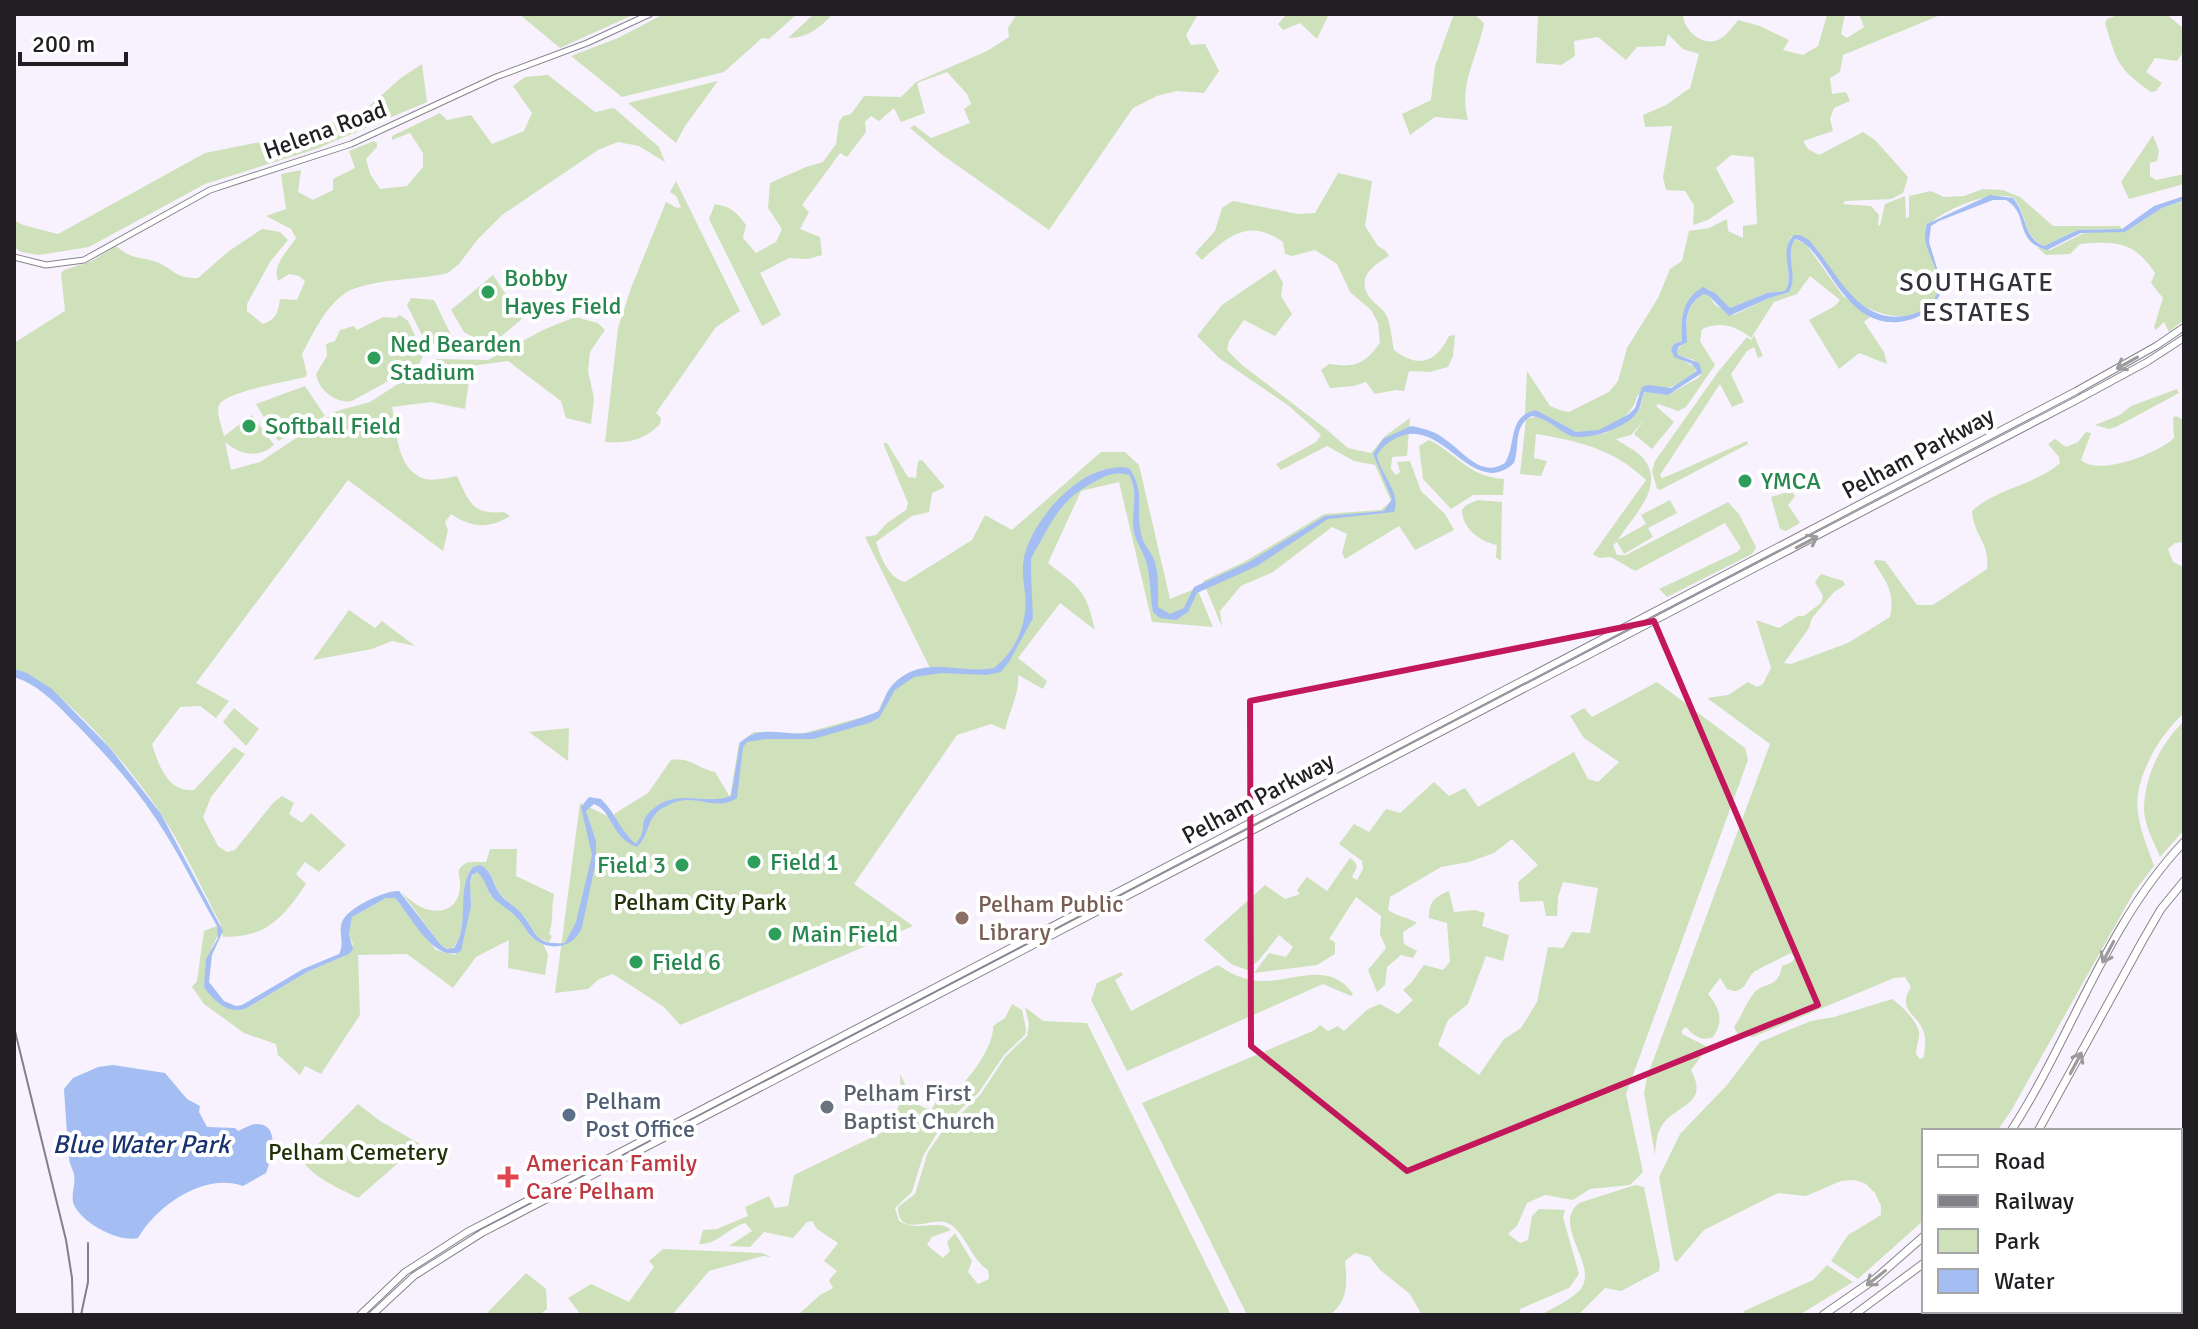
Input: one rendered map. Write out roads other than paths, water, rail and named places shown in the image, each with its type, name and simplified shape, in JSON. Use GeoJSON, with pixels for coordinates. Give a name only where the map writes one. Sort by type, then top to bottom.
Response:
{"type":"FeatureCollection","features":[{"type":"Feature","properties":{"kind":"highway"},"geometry":{"type":"LineString","coordinates":[[2012,1129],[2123,925],[2148,885],[2184,842]]}},
{"type":"Feature","properties":{"kind":"highway"},"geometry":{"type":"LineString","coordinates":[[2039,1129],[2161,909],[2184,881]]}},
{"type":"Feature","properties":{"kind":"highway"},"geometry":{"type":"LineString","coordinates":[[1823,1315],[1875,1279],[1922,1238]]}},
{"type":"Feature","properties":{"kind":"highway"},"geometry":{"type":"LineString","coordinates":[[1854,1315],[1922,1264]]}},
{"type":"Feature","properties":{"kind":"main road","name":"Helena Road"},"geometry":{"type":"LineString","coordinates":[[14,257],[34,264],[57,265],[90,258],[210,190],[351,144],[496,77],[587,43],[650,14]]}},
{"type":"Feature","properties":{"kind":"main road","name":"Pelham Parkway"},"geometry":{"type":"LineString","coordinates":[[360,1315],[423,1258],[477,1226],[2112,372],[2184,327]]}},
{"type":"Feature","properties":{"kind":"main road","name":"Pelham Parkway"},"geometry":{"type":"LineString","coordinates":[[372,1315],[430,1264],[482,1233],[1903,492],[2137,368],[2184,338]]}},
{"type":"Feature","properties":{"kind":"main road"},"geometry":{"type":"LineString","coordinates":[[1982,440],[1986,447]]}},
{"type":"Feature","properties":{"kind":"main road"},"geometry":{"type":"LineString","coordinates":[[1899,483],[1903,492]]}},
{"type":"Feature","properties":{"kind":"main road"},"geometry":{"type":"LineString","coordinates":[[1876,495],[1880,503]]}},
{"type":"Feature","properties":{"kind":"main road"},"geometry":{"type":"LineString","coordinates":[[1833,518],[1837,526]]}},
{"type":"Feature","properties":{"kind":"main road"},"geometry":{"type":"LineString","coordinates":[[1764,553],[1771,560]]}},
{"type":"Feature","properties":{"kind":"main road"},"geometry":{"type":"LineString","coordinates":[[1664,606],[1668,614]]}},
{"type":"Feature","properties":{"kind":"main road"},"geometry":{"type":"LineString","coordinates":[[1618,631],[1622,638]]}},
{"type":"Feature","properties":{"kind":"main road"},"geometry":{"type":"LineString","coordinates":[[1575,653],[1579,660]]}},
{"type":"Feature","properties":{"kind":"main road"},"geometry":{"type":"LineString","coordinates":[[1495,694],[1500,702]]}},
{"type":"Feature","properties":{"kind":"main road"},"geometry":{"type":"LineString","coordinates":[[1476,705],[1480,712]]}},
{"type":"Feature","properties":{"kind":"main road"},"geometry":{"type":"LineString","coordinates":[[1396,746],[1399,754]]}},
{"type":"Feature","properties":{"kind":"main road"},"geometry":{"type":"LineString","coordinates":[[1353,769],[1359,776]]}},
{"type":"Feature","properties":{"kind":"main road"},"geometry":{"type":"LineString","coordinates":[[1248,823],[1252,831]]}},
{"type":"Feature","properties":{"kind":"main road"},"geometry":{"type":"LineString","coordinates":[[1207,845],[1211,853]]}},
{"type":"Feature","properties":{"kind":"main road"},"geometry":{"type":"LineString","coordinates":[[1167,866],[1171,874]]}},
{"type":"Feature","properties":{"kind":"main road"},"geometry":{"type":"LineString","coordinates":[[1134,883],[1146,887]]}},
{"type":"Feature","properties":{"kind":"main road"},"geometry":{"type":"LineString","coordinates":[[1073,915],[1079,922]]}},
{"type":"Feature","properties":{"kind":"main road"},"geometry":{"type":"LineString","coordinates":[[974,967],[981,973]]}},
{"type":"Feature","properties":{"kind":"main road"},"geometry":{"type":"LineString","coordinates":[[940,984],[941,994]]}},
{"type":"Feature","properties":{"kind":"main road"},"geometry":{"type":"LineString","coordinates":[[877,1018],[881,1025]]}},
{"type":"Feature","properties":{"kind":"main road"},"geometry":{"type":"LineString","coordinates":[[809,1053],[813,1061]]}},
{"type":"Feature","properties":{"kind":"main road"},"geometry":{"type":"LineString","coordinates":[[765,1076],[772,1082]]}},
{"type":"Feature","properties":{"kind":"main road"},"geometry":{"type":"LineString","coordinates":[[723,1098],[727,1106]]}},
{"type":"Feature","properties":{"kind":"main road"},"geometry":{"type":"LineString","coordinates":[[631,1146],[635,1154]]}},
{"type":"Feature","properties":{"kind":"main road"},"geometry":{"type":"LineString","coordinates":[[583,1171],[587,1178]]}},
{"type":"Feature","properties":{"kind":"main road"},"geometry":{"type":"LineString","coordinates":[[555,1185],[559,1193]]}},
{"type":"Feature","properties":{"kind":"main road"},"geometry":{"type":"LineString","coordinates":[[477,1226],[482,1233]]}},
{"type":"Feature","properties":{"kind":"main road"},"geometry":{"type":"LineString","coordinates":[[423,1258],[430,1264]]}},
{"type":"Feature","properties":{"kind":"water"},"geometry":{"type":"Polygon","coordinates":[[[1990,195],[2013,198],[2032,237],[2044,246],[2078,230],[2122,229],[2154,206],[2184,196],[2184,200],[2162,208],[2125,232],[2081,233],[2047,250],[2036,246],[2025,234],[2018,212],[2006,200],[1993,200],[1939,221],[1931,226],[1929,242],[1943,288],[1930,308],[1909,320],[1886,322],[1868,316],[1852,304],[1817,256],[1795,239],[1791,252],[1793,279],[1789,292],[1729,316],[1709,296],[1704,294],[1697,298],[1688,315],[1687,342],[1677,352],[1699,363],[1702,373],[1668,395],[1644,392],[1637,413],[1630,420],[1615,429],[1578,437],[1532,416],[1520,430],[1514,463],[1499,472],[1486,472],[1472,466],[1431,439],[1417,434],[1401,436],[1377,455],[1393,491],[1394,512],[1328,519],[1257,566],[1197,593],[1188,612],[1176,620],[1160,618],[1153,612],[1148,567],[1134,532],[1134,489],[1129,475],[1116,474],[1102,478],[1067,502],[1035,551],[1031,559],[1033,618],[1001,672],[914,677],[895,690],[879,718],[869,723],[813,739],[747,742],[743,747],[737,798],[723,803],[686,800],[668,805],[653,817],[637,847],[622,838],[605,812],[594,804],[586,811],[596,841],[596,861],[582,927],[574,940],[561,946],[546,945],[532,937],[514,915],[493,898],[477,872],[470,882],[471,906],[461,951],[451,953],[433,945],[395,898],[386,898],[352,917],[349,934],[353,949],[349,954],[307,972],[245,1009],[227,1008],[204,987],[206,959],[218,938],[217,926],[164,832],[129,782],[77,725],[40,691],[14,677],[14,669],[27,673],[52,689],[110,748],[161,814],[223,931],[212,955],[209,982],[224,1001],[242,1005],[303,969],[339,954],[341,926],[345,917],[367,901],[393,891],[399,891],[441,945],[447,949],[454,948],[462,929],[468,876],[473,867],[480,865],[489,873],[500,894],[521,913],[537,936],[547,942],[565,943],[576,922],[592,855],[581,807],[589,797],[601,799],[636,844],[647,815],[667,800],[731,796],[740,743],[756,733],[812,732],[879,711],[890,688],[914,671],[939,667],[994,668],[1009,653],[1023,625],[1023,561],[1032,535],[1066,492],[1096,473],[1112,468],[1129,468],[1134,477],[1139,492],[1141,534],[1156,568],[1158,607],[1170,614],[1184,608],[1194,587],[1249,562],[1325,516],[1384,511],[1392,499],[1373,454],[1383,439],[1411,426],[1438,435],[1474,462],[1488,468],[1505,463],[1517,424],[1527,413],[1536,410],[1576,432],[1599,430],[1629,414],[1635,408],[1642,387],[1671,388],[1697,371],[1692,364],[1674,357],[1671,349],[1682,341],[1682,318],[1696,292],[1703,287],[1715,293],[1730,308],[1767,293],[1785,291],[1789,277],[1787,249],[1794,235],[1809,240],[1840,282],[1864,306],[1878,314],[1894,317],[1921,311],[1932,302],[1938,289],[1937,273],[1925,241],[1927,224],[1990,195]]]}},
{"type":"Feature","properties":{"kind":"water","name":"Blue Water Park"},"geometry":{"type":"Polygon","coordinates":[[[113,1065],[165,1073],[187,1099],[200,1106],[199,1112],[207,1127],[235,1128],[238,1131],[254,1124],[264,1125],[269,1129],[273,1143],[266,1173],[243,1186],[213,1184],[183,1194],[157,1214],[138,1238],[112,1235],[93,1225],[78,1212],[73,1201],[74,1174],[69,1156],[76,1145],[67,1134],[64,1089],[73,1078],[98,1067],[113,1065]]]}},
{"type":"Feature","properties":{"kind":"railway"},"geometry":{"type":"LineString","coordinates":[[14,1027],[66,1240],[72,1278],[73,1315]]}},
{"type":"Feature","properties":{"kind":"railway"},"geometry":{"type":"LineString","coordinates":[[81,1315],[88,1282],[88,1243]]}},
{"type":"Feature","properties":{"kind":"place","name":"Bobby Hayes Field"},"geometry":{"type":"Point","coordinates":[488,292]}},
{"type":"Feature","properties":{"kind":"place","name":"Ned Bearden Stadium"},"geometry":{"type":"Point","coordinates":[374,358]}},
{"type":"Feature","properties":{"kind":"place","name":"Softball Field"},"geometry":{"type":"Point","coordinates":[249,426]}},
{"type":"Feature","properties":{"kind":"place","name":"YMCA"},"geometry":{"type":"Point","coordinates":[1745,481]}},
{"type":"Feature","properties":{"kind":"place","name":"Field 1"},"geometry":{"type":"Point","coordinates":[754,862]}},
{"type":"Feature","properties":{"kind":"place","name":"Field 3"},"geometry":{"type":"Point","coordinates":[682,865]}},
{"type":"Feature","properties":{"kind":"place","name":"Pelham Public Library"},"geometry":{"type":"Point","coordinates":[962,918]}},
{"type":"Feature","properties":{"kind":"place","name":"Main Field"},"geometry":{"type":"Point","coordinates":[775,934]}},
{"type":"Feature","properties":{"kind":"place","name":"Field 6"},"geometry":{"type":"Point","coordinates":[636,962]}},
{"type":"Feature","properties":{"kind":"place","name":"Pelham First Baptist Church"},"geometry":{"type":"Point","coordinates":[827,1107]}},
{"type":"Feature","properties":{"kind":"place","name":"Pelham Post Office"},"geometry":{"type":"Point","coordinates":[569,1115]}},
{"type":"Feature","properties":{"kind":"place","name":"American Family Care Pelham"},"geometry":{"type":"Point","coordinates":[508,1177]}},
{"type":"Feature","properties":{"kind":"district","name":"SOUTHGATE ESTATES"},"geometry":{"type":"Point","coordinates":[1977,298]}},
{"type":"Feature","properties":{"kind":"park label","name":"Pelham City Park"},"geometry":{"type":"Point","coordinates":[700,902]}},
{"type":"Feature","properties":{"kind":"park label","name":"Pelham Cemetery"},"geometry":{"type":"Point","coordinates":[358,1152]}}]}
